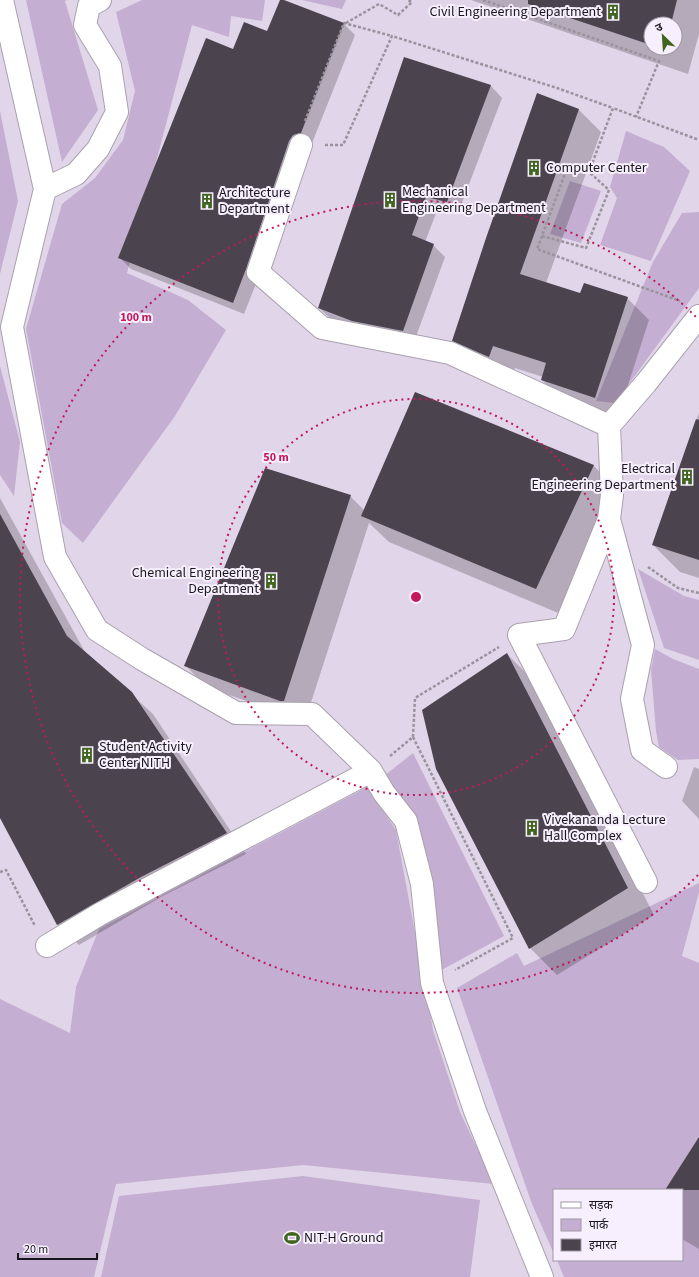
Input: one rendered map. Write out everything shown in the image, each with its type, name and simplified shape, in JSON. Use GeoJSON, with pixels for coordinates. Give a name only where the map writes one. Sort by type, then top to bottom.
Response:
{"type":"FeatureCollection","features":[{"type":"Feature","properties":{"kind":"street"},"geometry":{"type":"LineString","coordinates":[[2,0],[45,189],[12,326],[55,557],[97,630],[142,659],[236,713],[312,714],[371,771],[384,793],[406,821],[422,884],[432,983],[475,1110],[542,1277]]}},
{"type":"Feature","properties":{"kind":"street"},"geometry":{"type":"LineString","coordinates":[[45,189],[76,174],[98,148],[117,112],[110,66],[85,25],[89,6],[100,0]]}},
{"type":"Feature","properties":{"kind":"street"},"geometry":{"type":"LineString","coordinates":[[301,145],[258,272],[322,328],[450,353],[609,426]]}},
{"type":"Feature","properties":{"kind":"street"},"geometry":{"type":"LineString","coordinates":[[646,882],[519,635],[564,629],[609,519],[612,495],[609,426],[692,309]]}},
{"type":"Feature","properties":{"kind":"street"},"geometry":{"type":"LineString","coordinates":[[609,519],[643,645],[632,699],[642,750],[666,767]]}},
{"type":"Feature","properties":{"kind":"street"},"geometry":{"type":"LineString","coordinates":[[46,946],[100,914],[371,771]]}},
{"type":"Feature","properties":{"kind":"path"},"geometry":{"type":"LineString","coordinates":[[392,36],[343,145],[296,144],[346,22],[380,4],[398,15],[412,2],[407,0]]}},
{"type":"Feature","properties":{"kind":"path"},"geometry":{"type":"LineString","coordinates":[[483,0],[659,61],[636,117]]}},
{"type":"Feature","properties":{"kind":"path"},"geometry":{"type":"LineString","coordinates":[[346,22],[557,88],[699,140]]}},
{"type":"Feature","properties":{"kind":"path"},"geometry":{"type":"LineString","coordinates":[[589,172],[613,108]]}},
{"type":"Feature","properties":{"kind":"path"},"geometry":{"type":"LineString","coordinates":[[542,236],[586,248],[609,190],[589,172],[566,171],[537,249],[692,309]]}},
{"type":"Feature","properties":{"kind":"path"},"geometry":{"type":"LineString","coordinates":[[647,566],[678,588],[699,593]]}},
{"type":"Feature","properties":{"kind":"path"},"geometry":{"type":"LineString","coordinates":[[432,983],[513,938],[413,736],[415,698],[519,635]]}},
{"type":"Feature","properties":{"kind":"path"},"geometry":{"type":"LineString","coordinates":[[371,771],[413,736]]}},
{"type":"Feature","properties":{"kind":"path"},"geometry":{"type":"LineString","coordinates":[[0,872],[6,870],[46,946]]}},
{"type":"Feature","properties":{"kind":"shaded area"},"geometry":{"type":"Polygon","coordinates":[[[0,0],[699,0],[699,1277],[0,1277],[0,0]]]}},
{"type":"Feature","properties":{"kind":"green space"},"geometry":{"type":"Polygon","coordinates":[[[26,0],[67,0],[65,1],[98,110],[62,162],[26,0]]]}},
{"type":"Feature","properties":{"kind":"green space"},"geometry":{"type":"Polygon","coordinates":[[[142,0],[265,0],[262,21],[231,16],[229,37],[192,25],[127,273],[188,300],[226,330],[175,416],[83,543],[62,523],[26,329],[62,204],[95,178],[123,140],[135,91],[116,12],[142,0]]]}},
{"type":"Feature","properties":{"kind":"green space"},"geometry":{"type":"Polygon","coordinates":[[[302,0],[346,0],[342,9],[302,0]]]}},
{"type":"Feature","properties":{"kind":"green space"},"geometry":{"type":"Polygon","coordinates":[[[0,111],[18,201],[0,274],[0,111]]]}},
{"type":"Feature","properties":{"kind":"green space"},"geometry":{"type":"Polygon","coordinates":[[[626,131],[664,147],[690,171],[651,261],[600,245],[617,198],[610,187],[626,131]]]}},
{"type":"Feature","properties":{"kind":"green space"},"geometry":{"type":"Polygon","coordinates":[[[570,181],[601,191],[581,243],[550,234],[570,181]]]}},
{"type":"Feature","properties":{"kind":"green space"},"geometry":{"type":"Polygon","coordinates":[[[699,212],[699,288],[615,403],[596,401],[653,262],[682,213],[699,212]]]}},
{"type":"Feature","properties":{"kind":"green space"},"geometry":{"type":"Polygon","coordinates":[[[0,366],[20,442],[14,496],[0,475],[0,366]]]}},
{"type":"Feature","properties":{"kind":"green space"},"geometry":{"type":"Polygon","coordinates":[[[638,569],[684,596],[699,600],[699,660],[664,648],[638,569]]]}},
{"type":"Feature","properties":{"kind":"green space"},"geometry":{"type":"Polygon","coordinates":[[[655,649],[673,659],[699,669],[699,759],[678,760],[659,747],[656,731],[651,670],[655,649]]]}},
{"type":"Feature","properties":{"kind":"green space"},"geometry":{"type":"Polygon","coordinates":[[[413,753],[504,936],[436,973],[384,776],[413,753]]]}},
{"type":"Feature","properties":{"kind":"green space"},"geometry":{"type":"Polygon","coordinates":[[[367,787],[396,830],[433,1030],[460,1112],[494,1184],[303,1165],[116,1184],[94,1277],[0,1277],[0,999],[70,1033],[76,987],[99,929],[367,787]]]}},
{"type":"Feature","properties":{"kind":"green space"},"geometry":{"type":"Polygon","coordinates":[[[699,883],[699,892],[682,956],[699,963],[699,1277],[564,1277],[557,1261],[683,1261],[683,1189],[553,1189],[553,1252],[532,1204],[457,988],[517,953],[524,966],[699,883]]]}},
{"type":"Feature","properties":{"kind":"green space","name":"NIT-H Ground"},"geometry":{"type":"Polygon","coordinates":[[[303,1176],[480,1200],[470,1277],[101,1277],[119,1196],[303,1176]]]}},
{"type":"Feature","properties":{"kind":"building","name":"Architecture Department"},"geometry":{"type":"Polygon","coordinates":[[[280,0],[284,0],[344,23],[301,133],[293,135],[289,141],[233,303],[118,258],[206,38],[233,49],[244,22],[267,31],[280,0]]]}},
{"type":"Feature","properties":{"kind":"building","name":"Civil Engineering Department"},"geometry":{"type":"Polygon","coordinates":[[[528,0],[677,0],[673,16],[643,16],[643,42],[528,4],[528,0]]]}},
{"type":"Feature","properties":{"kind":"building","name":"Mechanical Engineering Department"},"geometry":{"type":"Polygon","coordinates":[[[404,57],[491,85],[447,202],[426,197],[412,235],[434,244],[403,331],[352,321],[318,308],[404,57]]]}},
{"type":"Feature","properties":{"kind":"building"},"geometry":{"type":"Polygon","coordinates":[[[537,93],[579,109],[520,274],[580,293],[584,283],[628,297],[595,398],[541,380],[546,363],[493,346],[489,357],[452,341],[486,238],[537,93]]]}},
{"type":"Feature","properties":{"kind":"building"},"geometry":{"type":"Polygon","coordinates":[[[415,392],[594,465],[536,589],[361,516],[415,392]]]}},
{"type":"Feature","properties":{"kind":"building","name":"Electrical Engineering Department"},"geometry":{"type":"Polygon","coordinates":[[[696,419],[699,420],[699,560],[652,545],[696,419]]]}},
{"type":"Feature","properties":{"kind":"building","name":"Chemical Engineering Department"},"geometry":{"type":"Polygon","coordinates":[[[265,468],[351,495],[284,701],[280,701],[184,666],[265,468]]]}},
{"type":"Feature","properties":{"kind":"building","name":"Student Activity Center NITH"},"geometry":{"type":"Polygon","coordinates":[[[0,514],[67,636],[132,692],[227,833],[141,877],[57,925],[0,818],[0,514]]]}},
{"type":"Feature","properties":{"kind":"building","name":"Vivekananda Lecture Hall Complex"},"geometry":{"type":"Polygon","coordinates":[[[507,653],[628,888],[529,949],[436,769],[422,710],[507,653]]]}},
{"type":"Feature","properties":{"kind":"building"},"geometry":{"type":"Polygon","coordinates":[[[699,1137],[699,1190],[666,1189],[699,1137]]]}},
{"type":"Feature","properties":{"kind":"place","name":"Civil Engineering Department"},"geometry":{"type":"Point","coordinates":[613,12]}},
{"type":"Feature","properties":{"kind":"place","name":"Computer Center"},"geometry":{"type":"Point","coordinates":[534,168]}},
{"type":"Feature","properties":{"kind":"place","name":"Mechanical Engineering Department"},"geometry":{"type":"Point","coordinates":[390,200]}},
{"type":"Feature","properties":{"kind":"place","name":"Architecture Department"},"geometry":{"type":"Point","coordinates":[207,201]}},
{"type":"Feature","properties":{"kind":"place","name":"Electrical Engineering Department"},"geometry":{"type":"Point","coordinates":[687,477]}},
{"type":"Feature","properties":{"kind":"place","name":"Chemical Engineering Department"},"geometry":{"type":"Point","coordinates":[271,581]}},
{"type":"Feature","properties":{"kind":"place","name":"Student Activity Center NITH"},"geometry":{"type":"Point","coordinates":[87,755]}},
{"type":"Feature","properties":{"kind":"place","name":"Vivekananda Lecture Hall Complex"},"geometry":{"type":"Point","coordinates":[532,828]}},
{"type":"Feature","properties":{"kind":"place","name":"NIT-H Ground"},"geometry":{"type":"Point","coordinates":[292,1238]}}]}
